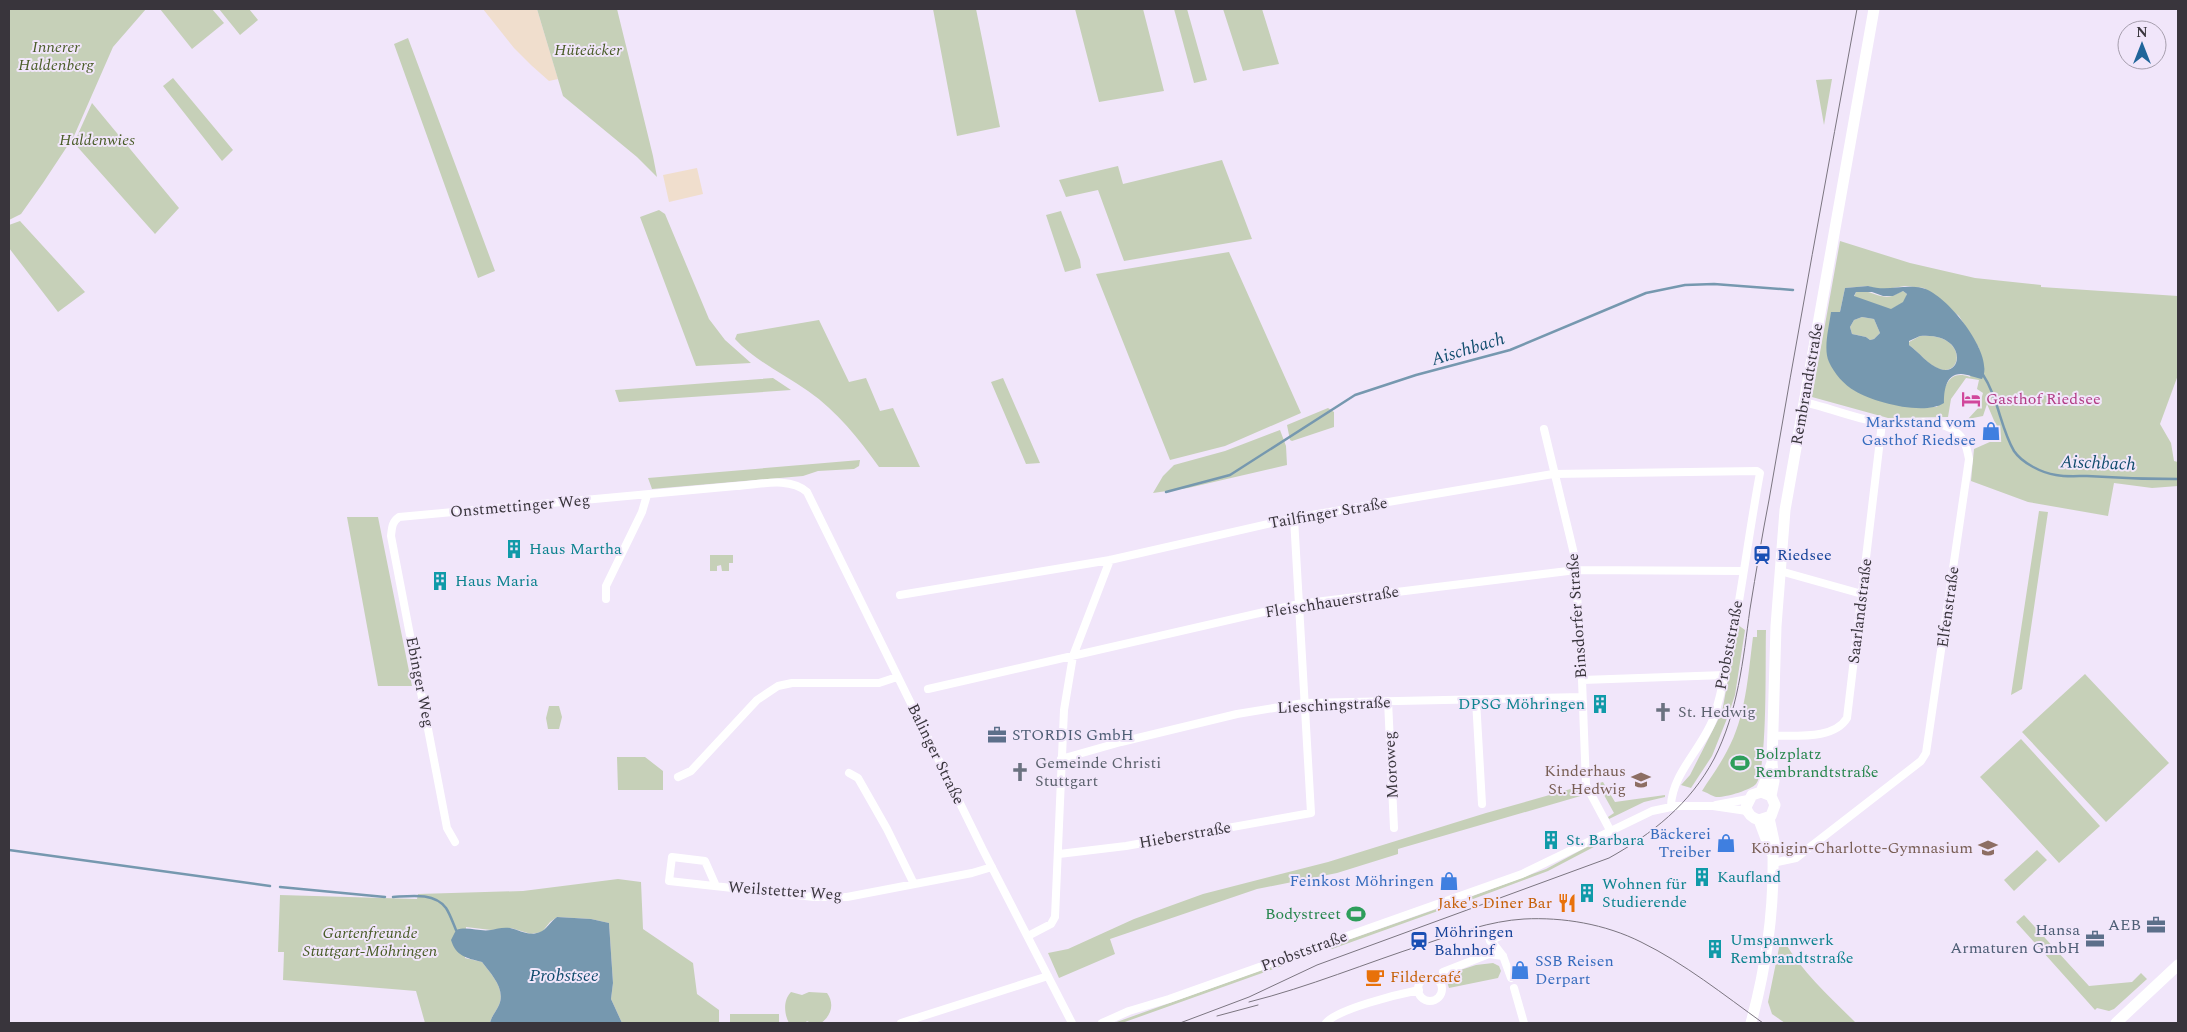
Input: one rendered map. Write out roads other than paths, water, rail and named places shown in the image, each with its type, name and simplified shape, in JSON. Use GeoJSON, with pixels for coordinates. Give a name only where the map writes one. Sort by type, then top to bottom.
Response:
{"type":"FeatureCollection","features":[{"type":"Feature","properties":{"kind":"street","name":"Rembrandtstraße"},"geometry":{"type":"LineString","coordinates":[[1751,1023],[1768,949],[1775,846],[1764,819],[1774,812],[1775,805],[1766,794],[1772,762],[1774,655],[1785,510],[1874,9]]}},
{"type":"Feature","properties":{"kind":"street","name":"Elfenstraße"},"geometry":{"type":"LineString","coordinates":[[1773,860],[1796,858],[1921,761],[1926,754],[1969,459],[1962,438],[1956,431],[1944,426],[1935,424],[1882,423],[1803,402]]}},
{"type":"Feature","properties":{"kind":"street","name":"Saarlandstraße"},"geometry":{"type":"LineString","coordinates":[[1772,736],[1826,734],[1837,730],[1847,718],[1882,423]]}},
{"type":"Feature","properties":{"kind":"street","name":"Binsdorfer Straße"},"geometry":{"type":"LineString","coordinates":[[1544,429],[1553,474],[1575,558],[1586,785],[1610,830]]}},
{"type":"Feature","properties":{"kind":"street","name":"Tailfinger Straße"},"geometry":{"type":"LineString","coordinates":[[900,595],[1110,560],[1294,518],[1553,474],[1753,470],[1760,474]]}},
{"type":"Feature","properties":{"kind":"street","name":"Probststraße"},"geometry":{"type":"LineString","coordinates":[[1674,806],[1673,788],[1714,717],[1725,675],[1760,474]]}},
{"type":"Feature","properties":{"kind":"street","name":"Onstmettinger Weg"},"geometry":{"type":"LineString","coordinates":[[395,520],[399,516],[785,483],[800,486]]}},
{"type":"Feature","properties":{"kind":"street","name":"Balinger Straße"},"geometry":{"type":"LineString","coordinates":[[800,486],[806,492],[992,867],[1072,1023]]}},
{"type":"Feature","properties":{"kind":"street"},"geometry":{"type":"LineString","coordinates":[[606,599],[606,586],[642,512],[647,495]]}},
{"type":"Feature","properties":{"kind":"street"},"geometry":{"type":"LineString","coordinates":[[1294,518],[1304,703]]}},
{"type":"Feature","properties":{"kind":"street","name":"Ebinger Weg"},"geometry":{"type":"LineString","coordinates":[[395,520],[391,536],[447,828],[455,842]]}},
{"type":"Feature","properties":{"kind":"street"},"geometry":{"type":"LineString","coordinates":[[1028,936],[1051,924],[1055,917],[1064,710],[1073,656],[1110,560]]}},
{"type":"Feature","properties":{"kind":"street","name":"Fleischhauerstraße"},"geometry":{"type":"LineString","coordinates":[[928,689],[1299,604],[1576,570],[1743,571]]}},
{"type":"Feature","properties":{"kind":"street"},"geometry":{"type":"LineString","coordinates":[[1780,570],[1862,594]]}},
{"type":"Feature","properties":{"kind":"street"},"geometry":{"type":"LineString","coordinates":[[1582,680],[1725,675]]}},
{"type":"Feature","properties":{"kind":"street"},"geometry":{"type":"LineString","coordinates":[[678,777],[691,771],[757,700],[778,686],[792,683],[880,683],[898,676]]}},
{"type":"Feature","properties":{"kind":"street","name":"Lieschingstraße"},"geometry":{"type":"LineString","coordinates":[[1061,759],[1121,742],[1237,714],[1304,703],[1582,697]]}},
{"type":"Feature","properties":{"kind":"street"},"geometry":{"type":"LineString","coordinates":[[1476,700],[1482,804]]}},
{"type":"Feature","properties":{"kind":"street","name":"Moroweg"},"geometry":{"type":"LineString","coordinates":[[1388,702],[1394,828]]}},
{"type":"Feature","properties":{"kind":"street","name":"Hieberstraße"},"geometry":{"type":"LineString","coordinates":[[1059,854],[1126,846],[1311,813],[1304,703]]}},
{"type":"Feature","properties":{"kind":"street"},"geometry":{"type":"LineString","coordinates":[[849,773],[858,778],[914,884]]}},
{"type":"Feature","properties":{"kind":"street"},"geometry":{"type":"LineString","coordinates":[[1764,819],[1753,819],[1747,811],[1748,799],[1752,795],[1766,794]]}},
{"type":"Feature","properties":{"kind":"street","name":"Probststraße"},"geometry":{"type":"LineString","coordinates":[[1712,806],[1748,799]]}},
{"type":"Feature","properties":{"kind":"street","name":"Probststraße"},"geometry":{"type":"LineString","coordinates":[[1102,1023],[1129,1011],[1195,990],[1522,874],[1554,860],[1638,816],[1674,806],[1712,806],[1747,811]]}},
{"type":"Feature","properties":{"kind":"street","name":"Weilstetter Weg"},"geometry":{"type":"LineString","coordinates":[[716,886],[705,861],[672,857],[669,880],[716,886],[814,897],[847,897],[992,867]]}},
{"type":"Feature","properties":{"kind":"street"},"geometry":{"type":"LineString","coordinates":[[1488,954],[1492,942],[1506,933]]}},
{"type":"Feature","properties":{"kind":"street"},"geometry":{"type":"LineString","coordinates":[[1492,942],[1503,956],[1511,978]]}},
{"type":"Feature","properties":{"kind":"street"},"geometry":{"type":"LineString","coordinates":[[1443,972],[1488,954],[1503,956]]}},
{"type":"Feature","properties":{"kind":"street"},"geometry":{"type":"LineString","coordinates":[[2116,1023],[2178,965]]}},
{"type":"Feature","properties":{"kind":"street"},"geometry":{"type":"LineString","coordinates":[[900,1023],[1048,976]]}},
{"type":"Feature","properties":{"kind":"street"},"geometry":{"type":"LineString","coordinates":[[1514,988],[1524,1023]]}},
{"type":"Feature","properties":{"kind":"street"},"geometry":{"type":"LineString","coordinates":[[1326,1023],[1333,1017],[1355,1009],[1418,990]]}},
{"type":"Feature","properties":{"kind":"water"},"geometry":{"type":"Polygon","coordinates":[[[1868,286],[1875,288],[1915,287],[1932,292],[1955,313],[1975,341],[1982,355],[1984,368],[1982,379],[1963,374],[1952,377],[1947,384],[1944,403],[1935,407],[1924,408],[1912,408],[1886,403],[1863,395],[1851,388],[1843,382],[1827,357],[1827,338],[1831,312],[1840,312],[1845,288],[1868,286]],[[1903,291],[1893,296],[1883,296],[1872,292],[1856,292],[1854,296],[1891,309],[1903,302],[1907,294],[1903,291]],[[1862,317],[1854,320],[1850,327],[1852,334],[1866,337],[1870,340],[1880,333],[1874,319],[1862,317]],[[1920,336],[1909,341],[1909,345],[1940,369],[1948,370],[1954,367],[1957,361],[1957,354],[1946,341],[1935,337],[1920,336]]]}},
{"type":"Feature","properties":{"kind":"water","name":"Probstsee"},"geometry":{"type":"Polygon","coordinates":[[[557,917],[591,919],[609,923],[613,983],[611,999],[622,1023],[490,1023],[499,1005],[501,993],[493,977],[482,962],[466,958],[456,950],[451,940],[456,930],[507,928],[536,933],[544,929],[557,917]]]}},
{"type":"Feature","properties":{"kind":"waterway","name":"Aischbach"},"geometry":{"type":"LineString","coordinates":[[1166,492],[1230,475],[1355,395],[1416,375],[1510,350],[1646,293],[1685,285],[1714,284],[1793,290]]}},
{"type":"Feature","properties":{"kind":"waterway","name":"Aischbach"},"geometry":{"type":"LineString","coordinates":[[1982,373],[1992,393],[2009,442],[2022,460],[2033,467],[2051,474],[2064,476],[2178,479]]}},
{"type":"Feature","properties":{"kind":"waterway"},"geometry":{"type":"LineString","coordinates":[[9,850],[270,886]]}},
{"type":"Feature","properties":{"kind":"waterway"},"geometry":{"type":"LineString","coordinates":[[280,887],[385,897]]}},
{"type":"Feature","properties":{"kind":"waterway"},"geometry":{"type":"LineString","coordinates":[[393,897],[421,896],[435,899],[446,908],[456,930]]}},
{"type":"Feature","properties":{"kind":"tram line"},"geometry":{"type":"LineString","coordinates":[[1180,1023],[1249,997],[1317,965],[1609,858],[1655,828],[1682,804],[1694,790],[1714,759],[1722,741],[1729,723],[1738,686],[1761,541],[1857,9]]}},
{"type":"Feature","properties":{"kind":"tram line"},"geometry":{"type":"LineString","coordinates":[[1249,1002],[1315,982],[1474,928],[1511,920],[1554,919],[1598,926],[1641,942],[1688,969],[1763,1023]]}},
{"type":"Feature","properties":{"kind":"tram line"},"geometry":{"type":"LineString","coordinates":[[1217,1016],[1258,1005]]}},
{"type":"Feature","properties":{"kind":"place","name":"Gasthof Riedsee"},"geometry":{"type":"Point","coordinates":[1971,399]}},
{"type":"Feature","properties":{"kind":"place","name":"Markstand vom Gasthof Riedsee"},"geometry":{"type":"Point","coordinates":[1991,431]}},
{"type":"Feature","properties":{"kind":"place","name":"Haus Martha"},"geometry":{"type":"Point","coordinates":[514,549]}},
{"type":"Feature","properties":{"kind":"place","name":"Riedsee"},"geometry":{"type":"Point","coordinates":[1762,555]}},
{"type":"Feature","properties":{"kind":"place","name":"Haus Maria"},"geometry":{"type":"Point","coordinates":[440,581]}},
{"type":"Feature","properties":{"kind":"place","name":"DPSG Möhringen"},"geometry":{"type":"Point","coordinates":[1600,704]}},
{"type":"Feature","properties":{"kind":"place","name":"St. Hedwig"},"geometry":{"type":"Point","coordinates":[1663,712]}},
{"type":"Feature","properties":{"kind":"place","name":"STORDIS GmbH"},"geometry":{"type":"Point","coordinates":[997,735]}},
{"type":"Feature","properties":{"kind":"place","name":"Bolzplatz Rembrandtstraße"},"geometry":{"type":"Point","coordinates":[1740,763]}},
{"type":"Feature","properties":{"kind":"place","name":"Gemeinde Christi Stuttgart"},"geometry":{"type":"Point","coordinates":[1020,772]}},
{"type":"Feature","properties":{"kind":"place","name":"Kinderhaus St. Hedwig"},"geometry":{"type":"Point","coordinates":[1641,780]}},
{"type":"Feature","properties":{"kind":"place","name":"St. Barbara"},"geometry":{"type":"Point","coordinates":[1551,840]}},
{"type":"Feature","properties":{"kind":"place","name":"Bäckerei Treiber"},"geometry":{"type":"Point","coordinates":[1726,843]}},
{"type":"Feature","properties":{"kind":"place","name":"Königin-Charlotte-Gymnasium"},"geometry":{"type":"Point","coordinates":[1988,848]}},
{"type":"Feature","properties":{"kind":"place","name":"Kaufland"},"geometry":{"type":"Point","coordinates":[1702,877]}},
{"type":"Feature","properties":{"kind":"place","name":"Feinkost Möhringen"},"geometry":{"type":"Point","coordinates":[1449,881]}},
{"type":"Feature","properties":{"kind":"place","name":"Wohnen für Studierende"},"geometry":{"type":"Point","coordinates":[1587,893]}},
{"type":"Feature","properties":{"kind":"place","name":"Jake's Diner Bar"},"geometry":{"type":"Point","coordinates":[1567,903]}},
{"type":"Feature","properties":{"kind":"place","name":"Bodystreet"},"geometry":{"type":"Point","coordinates":[1356,914]}},
{"type":"Feature","properties":{"kind":"place","name":"AEB"},"geometry":{"type":"Point","coordinates":[2156,925]}},
{"type":"Feature","properties":{"kind":"place","name":"Hansa Armaturen GmbH"},"geometry":{"type":"Point","coordinates":[2095,939]}},
{"type":"Feature","properties":{"kind":"place","name":"Möhringen Bahnhof"},"geometry":{"type":"Point","coordinates":[1419,941]}},
{"type":"Feature","properties":{"kind":"place","name":"Umspannwerk Rembrandtstraße"},"geometry":{"type":"Point","coordinates":[1715,949]}},
{"type":"Feature","properties":{"kind":"place","name":"SSB Reisen Derpart"},"geometry":{"type":"Point","coordinates":[1520,970]}},
{"type":"Feature","properties":{"kind":"place","name":"Fildercafé"},"geometry":{"type":"Point","coordinates":[1375,977]}},
{"type":"Feature","properties":{"kind":"park label","name":"Hüteäcker"},"geometry":{"type":"Point","coordinates":[588,50]}},
{"type":"Feature","properties":{"kind":"park label","name":"Innerer Haldenberg"},"geometry":{"type":"Point","coordinates":[56,56]}},
{"type":"Feature","properties":{"kind":"park label","name":"Haldenwies"},"geometry":{"type":"Point","coordinates":[97,140]}},
{"type":"Feature","properties":{"kind":"park label","name":"Gartenfreunde Stuttgart-Möhringen"},"geometry":{"type":"Point","coordinates":[370,942]}}]}
